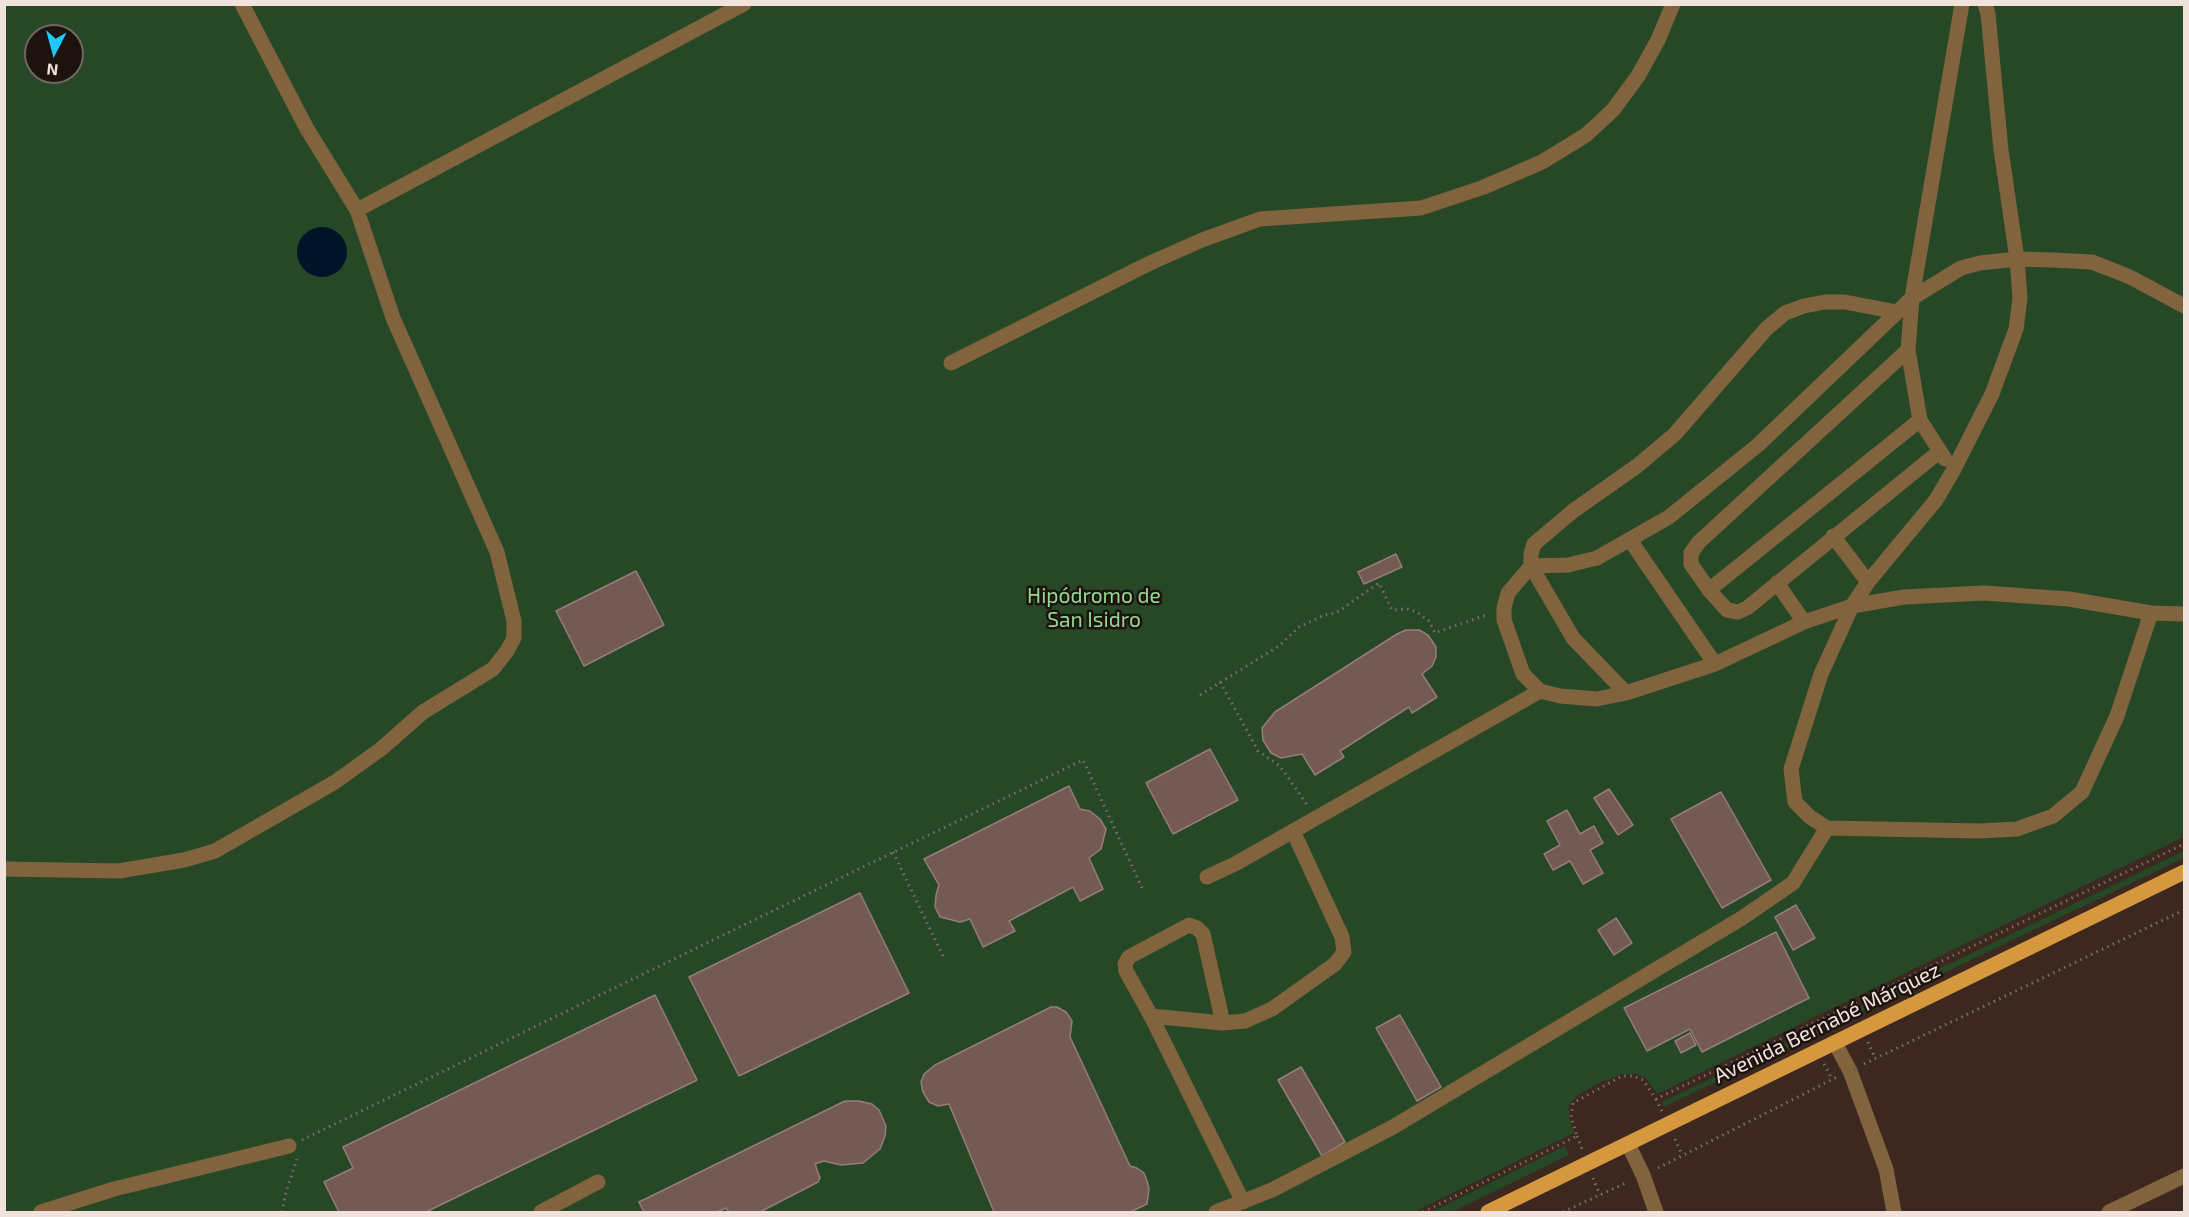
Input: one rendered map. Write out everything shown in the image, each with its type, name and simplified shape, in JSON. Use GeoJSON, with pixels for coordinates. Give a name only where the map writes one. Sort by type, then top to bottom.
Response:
{"type":"FeatureCollection","features":[{"type":"Feature","properties":{"kind":"main road","name":"Avenida Bernabé Márquez"},"geometry":{"type":"LineString","coordinates":[[1488,1212],[2184,872]]}},
{"type":"Feature","properties":{"kind":"street"},"geometry":{"type":"LineString","coordinates":[[4,869],[119,871],[184,860],[215,851],[335,782],[381,749],[423,712],[493,669],[514,638],[514,621],[497,552],[393,318],[357,210],[307,129],[242,4]]}},
{"type":"Feature","properties":{"kind":"street"},"geometry":{"type":"LineString","coordinates":[[357,210],[744,4]]}},
{"type":"Feature","properties":{"kind":"street"},"geometry":{"type":"LineString","coordinates":[[951,363],[1148,264],[1202,240],[1260,219],[1421,208],[1484,187],[1542,162],[1586,135],[1613,110],[1648,58],[1666,24],[1673,4]]}},
{"type":"Feature","properties":{"kind":"street"},"geometry":{"type":"LineString","coordinates":[[1953,471],[1920,420],[1908,350],[1912,297],[1962,4]]}},
{"type":"Feature","properties":{"kind":"street"},"geometry":{"type":"LineString","coordinates":[[1985,4],[1988,14],[2001,150],[2017,260],[2020,298],[2016,329],[1992,394],[1936,500],[1868,582],[1852,606],[1821,674],[1791,769],[1795,802],[1810,817],[1827,828],[1999,830],[2017,829],[2054,816],[2082,792],[2117,716],[2151,612]]}},
{"type":"Feature","properties":{"kind":"street"},"geometry":{"type":"LineString","coordinates":[[2184,306],[2130,277],[2092,262],[2017,260],[1961,267],[1912,297],[1758,446],[1669,517],[1597,558],[1568,565],[1531,566],[1508,593],[1504,620],[1523,674],[1539,691],[1560,696],[1597,699],[1626,693],[1715,664],[1804,622],[1852,606],[1904,597],[1984,593],[2069,598],[2151,612],[2184,614]]}},
{"type":"Feature","properties":{"kind":"street"},"geometry":{"type":"LineString","coordinates":[[1626,693],[1573,638],[1531,566],[1534,544],[1573,511],[1637,466],[1676,434],[1766,329],[1785,313],[1825,302],[1845,302],[1897,312]]}},
{"type":"Feature","properties":{"kind":"street"},"geometry":{"type":"LineString","coordinates":[[1908,350],[1699,542],[1691,553],[1691,564],[1709,590],[1727,610],[1738,612],[1747,608],[1940,451]]}},
{"type":"Feature","properties":{"kind":"street"},"geometry":{"type":"LineString","coordinates":[[1709,590],[1920,420]]}},
{"type":"Feature","properties":{"kind":"street"},"geometry":{"type":"LineString","coordinates":[[1833,536],[1868,582]]}},
{"type":"Feature","properties":{"kind":"street"},"geometry":{"type":"LineString","coordinates":[[1630,540],[1715,664]]}},
{"type":"Feature","properties":{"kind":"street"},"geometry":{"type":"LineString","coordinates":[[1777,583],[1804,622]]}},
{"type":"Feature","properties":{"kind":"street"},"geometry":{"type":"LineString","coordinates":[[1207,878],[1539,691]]}},
{"type":"Feature","properties":{"kind":"street"},"geometry":{"type":"LineString","coordinates":[[1216,1212],[1302,1176],[1393,1127],[1742,918],[1793,883],[1827,828]]}},
{"type":"Feature","properties":{"kind":"street"},"geometry":{"type":"LineString","coordinates":[[1151,1016],[1223,1023],[1245,1021],[1272,1009],[1335,964],[1344,952],[1342,937],[1293,831]]}},
{"type":"Feature","properties":{"kind":"street"},"geometry":{"type":"LineString","coordinates":[[1223,1023],[1203,934],[1197,928],[1189,925],[1129,957],[1125,964],[1126,971],[1151,1016],[1243,1202]]}},
{"type":"Feature","properties":{"kind":"street"},"geometry":{"type":"LineString","coordinates":[[1835,1043],[1850,1071],[1886,1169],[1894,1212]]}},
{"type":"Feature","properties":{"kind":"street"},"geometry":{"type":"LineString","coordinates":[[41,1212],[114,1189],[293,1144]]}},
{"type":"Feature","properties":{"kind":"street"},"geometry":{"type":"LineString","coordinates":[[1628,1144],[1643,1175],[1656,1212]]}},
{"type":"Feature","properties":{"kind":"street"},"geometry":{"type":"LineString","coordinates":[[2109,1212],[2184,1176]]}},
{"type":"Feature","properties":{"kind":"street"},"geometry":{"type":"LineString","coordinates":[[541,1212],[598,1182]]}},
{"type":"Feature","properties":{"kind":"path"},"geometry":{"type":"LineString","coordinates":[[1200,695],[1279,646],[1299,627],[1323,615],[1336,613],[1379,583],[1392,610],[1408,609],[1417,612],[1429,621],[1435,633],[1504,608]]}},
{"type":"Feature","properties":{"kind":"path"},"geometry":{"type":"LineString","coordinates":[[1220,682],[1258,751],[1280,766],[1316,818]]}},
{"type":"Feature","properties":{"kind":"path"},"geometry":{"type":"LineString","coordinates":[[282,1212],[291,1174],[297,1159],[302,1154],[293,1144],[1083,760],[1143,890]]}},
{"type":"Feature","properties":{"kind":"path"},"geometry":{"type":"LineString","coordinates":[[1423,1212],[1577,1136],[1571,1117],[1573,1103],[1622,1076],[1634,1076],[1643,1080],[1656,1100],[2184,844]]}},
{"type":"Feature","properties":{"kind":"path"},"geometry":{"type":"LineString","coordinates":[[893,852],[943,956]]}},
{"type":"Feature","properties":{"kind":"path"},"geometry":{"type":"LineString","coordinates":[[1563,1212],[2184,910]]}},
{"type":"Feature","properties":{"kind":"green space","name":"Hipódromo de San Isidro"},"geometry":{"type":"Polygon","coordinates":[[[5,5],[2184,5],[2184,837],[1657,1094],[1645,1077],[1635,1074],[1622,1074],[1599,1083],[1577,1096],[1569,1105],[1569,1117],[1574,1133],[1414,1212],[5,1212],[5,5]]]}},
{"type":"Feature","properties":{"kind":"green space"},"geometry":{"type":"Polygon","coordinates":[[[2184,851],[2184,858],[1664,1107],[1662,1102],[2184,851]]]}},
{"type":"Feature","properties":{"kind":"green space"},"geometry":{"type":"Polygon","coordinates":[[[1565,1146],[1569,1155],[1452,1212],[1431,1212],[1565,1146]]]}},
{"type":"Feature","properties":{"kind":"water"},"geometry":{"type":"Polygon","coordinates":[[[322,227],[340,234],[347,252],[340,270],[322,277],[304,270],[297,252],[304,234],[322,227]]]}},
{"type":"Feature","properties":{"kind":"building"},"geometry":{"type":"Polygon","coordinates":[[[1396,554],[1402,567],[1364,584],[1358,572],[1396,554]]]}},
{"type":"Feature","properties":{"kind":"building"},"geometry":{"type":"Polygon","coordinates":[[[636,571],[664,625],[584,666],[556,611],[636,571]]]}},
{"type":"Feature","properties":{"kind":"building"},"geometry":{"type":"Polygon","coordinates":[[[1406,630],[1419,630],[1428,635],[1436,647],[1436,657],[1432,666],[1422,674],[1437,697],[1412,713],[1409,707],[1340,751],[1344,757],[1315,775],[1302,754],[1281,758],[1271,753],[1263,740],[1262,728],[1275,712],[1406,630]]]}},
{"type":"Feature","properties":{"kind":"building"},"geometry":{"type":"Polygon","coordinates":[[[1210,749],[1238,800],[1173,834],[1146,783],[1210,749]]]}},
{"type":"Feature","properties":{"kind":"building"},"geometry":{"type":"Polygon","coordinates":[[[1069,786],[1080,809],[1090,811],[1100,819],[1106,829],[1101,849],[1089,858],[1103,889],[1080,901],[1073,887],[1009,921],[1015,931],[983,947],[970,919],[960,922],[940,917],[935,907],[939,885],[924,859],[1069,786]]]}},
{"type":"Feature","properties":{"kind":"building"},"geometry":{"type":"Polygon","coordinates":[[[1609,789],[1633,825],[1618,835],[1594,798],[1609,789]]]}},
{"type":"Feature","properties":{"kind":"building"},"geometry":{"type":"Polygon","coordinates":[[[1721,792],[1771,880],[1722,908],[1671,819],[1721,792]]]}},
{"type":"Feature","properties":{"kind":"building"},"geometry":{"type":"Polygon","coordinates":[[[1567,810],[1580,834],[1594,826],[1603,843],[1590,850],[1603,873],[1583,884],[1570,861],[1553,870],[1544,854],[1560,845],[1547,821],[1567,810]]]}},
{"type":"Feature","properties":{"kind":"building"},"geometry":{"type":"Polygon","coordinates":[[[860,893],[909,993],[739,1076],[689,977],[860,893]]]}},
{"type":"Feature","properties":{"kind":"building"},"geometry":{"type":"Polygon","coordinates":[[[1796,905],[1815,938],[1793,950],[1775,917],[1796,905]]]}},
{"type":"Feature","properties":{"kind":"building"},"geometry":{"type":"Polygon","coordinates":[[[1616,918],[1632,943],[1614,955],[1598,930],[1616,918]]]}},
{"type":"Feature","properties":{"kind":"building"},"geometry":{"type":"Polygon","coordinates":[[[1776,932],[1809,998],[1702,1052],[1690,1029],[1647,1051],[1624,1008],[1776,932]]]}},
{"type":"Feature","properties":{"kind":"building"},"geometry":{"type":"Polygon","coordinates":[[[655,995],[697,1080],[426,1212],[339,1212],[324,1182],[353,1168],[343,1147],[655,995]]]}},
{"type":"Feature","properties":{"kind":"building"},"geometry":{"type":"Polygon","coordinates":[[[1051,1007],[1057,1007],[1066,1012],[1072,1021],[1070,1037],[1130,1166],[1144,1173],[1149,1189],[1147,1204],[1130,1212],[994,1212],[949,1104],[938,1106],[929,1102],[923,1092],[921,1082],[924,1074],[935,1065],[1051,1007]]]}},
{"type":"Feature","properties":{"kind":"building"},"geometry":{"type":"Polygon","coordinates":[[[1400,1015],[1441,1087],[1417,1101],[1376,1028],[1400,1015]]]}},
{"type":"Feature","properties":{"kind":"building"},"geometry":{"type":"Polygon","coordinates":[[[1690,1033],[1696,1045],[1681,1053],[1675,1041],[1690,1033]]]}},
{"type":"Feature","properties":{"kind":"building"},"geometry":{"type":"Polygon","coordinates":[[[1301,1067],[1345,1142],[1322,1156],[1278,1080],[1301,1067]]]}},
{"type":"Feature","properties":{"kind":"building"},"geometry":{"type":"Polygon","coordinates":[[[845,1101],[872,1104],[879,1110],[886,1126],[880,1149],[863,1163],[841,1165],[824,1161],[815,1164],[820,1178],[818,1182],[760,1212],[729,1212],[726,1208],[717,1212],[644,1212],[639,1202],[845,1101]]]}}]}
